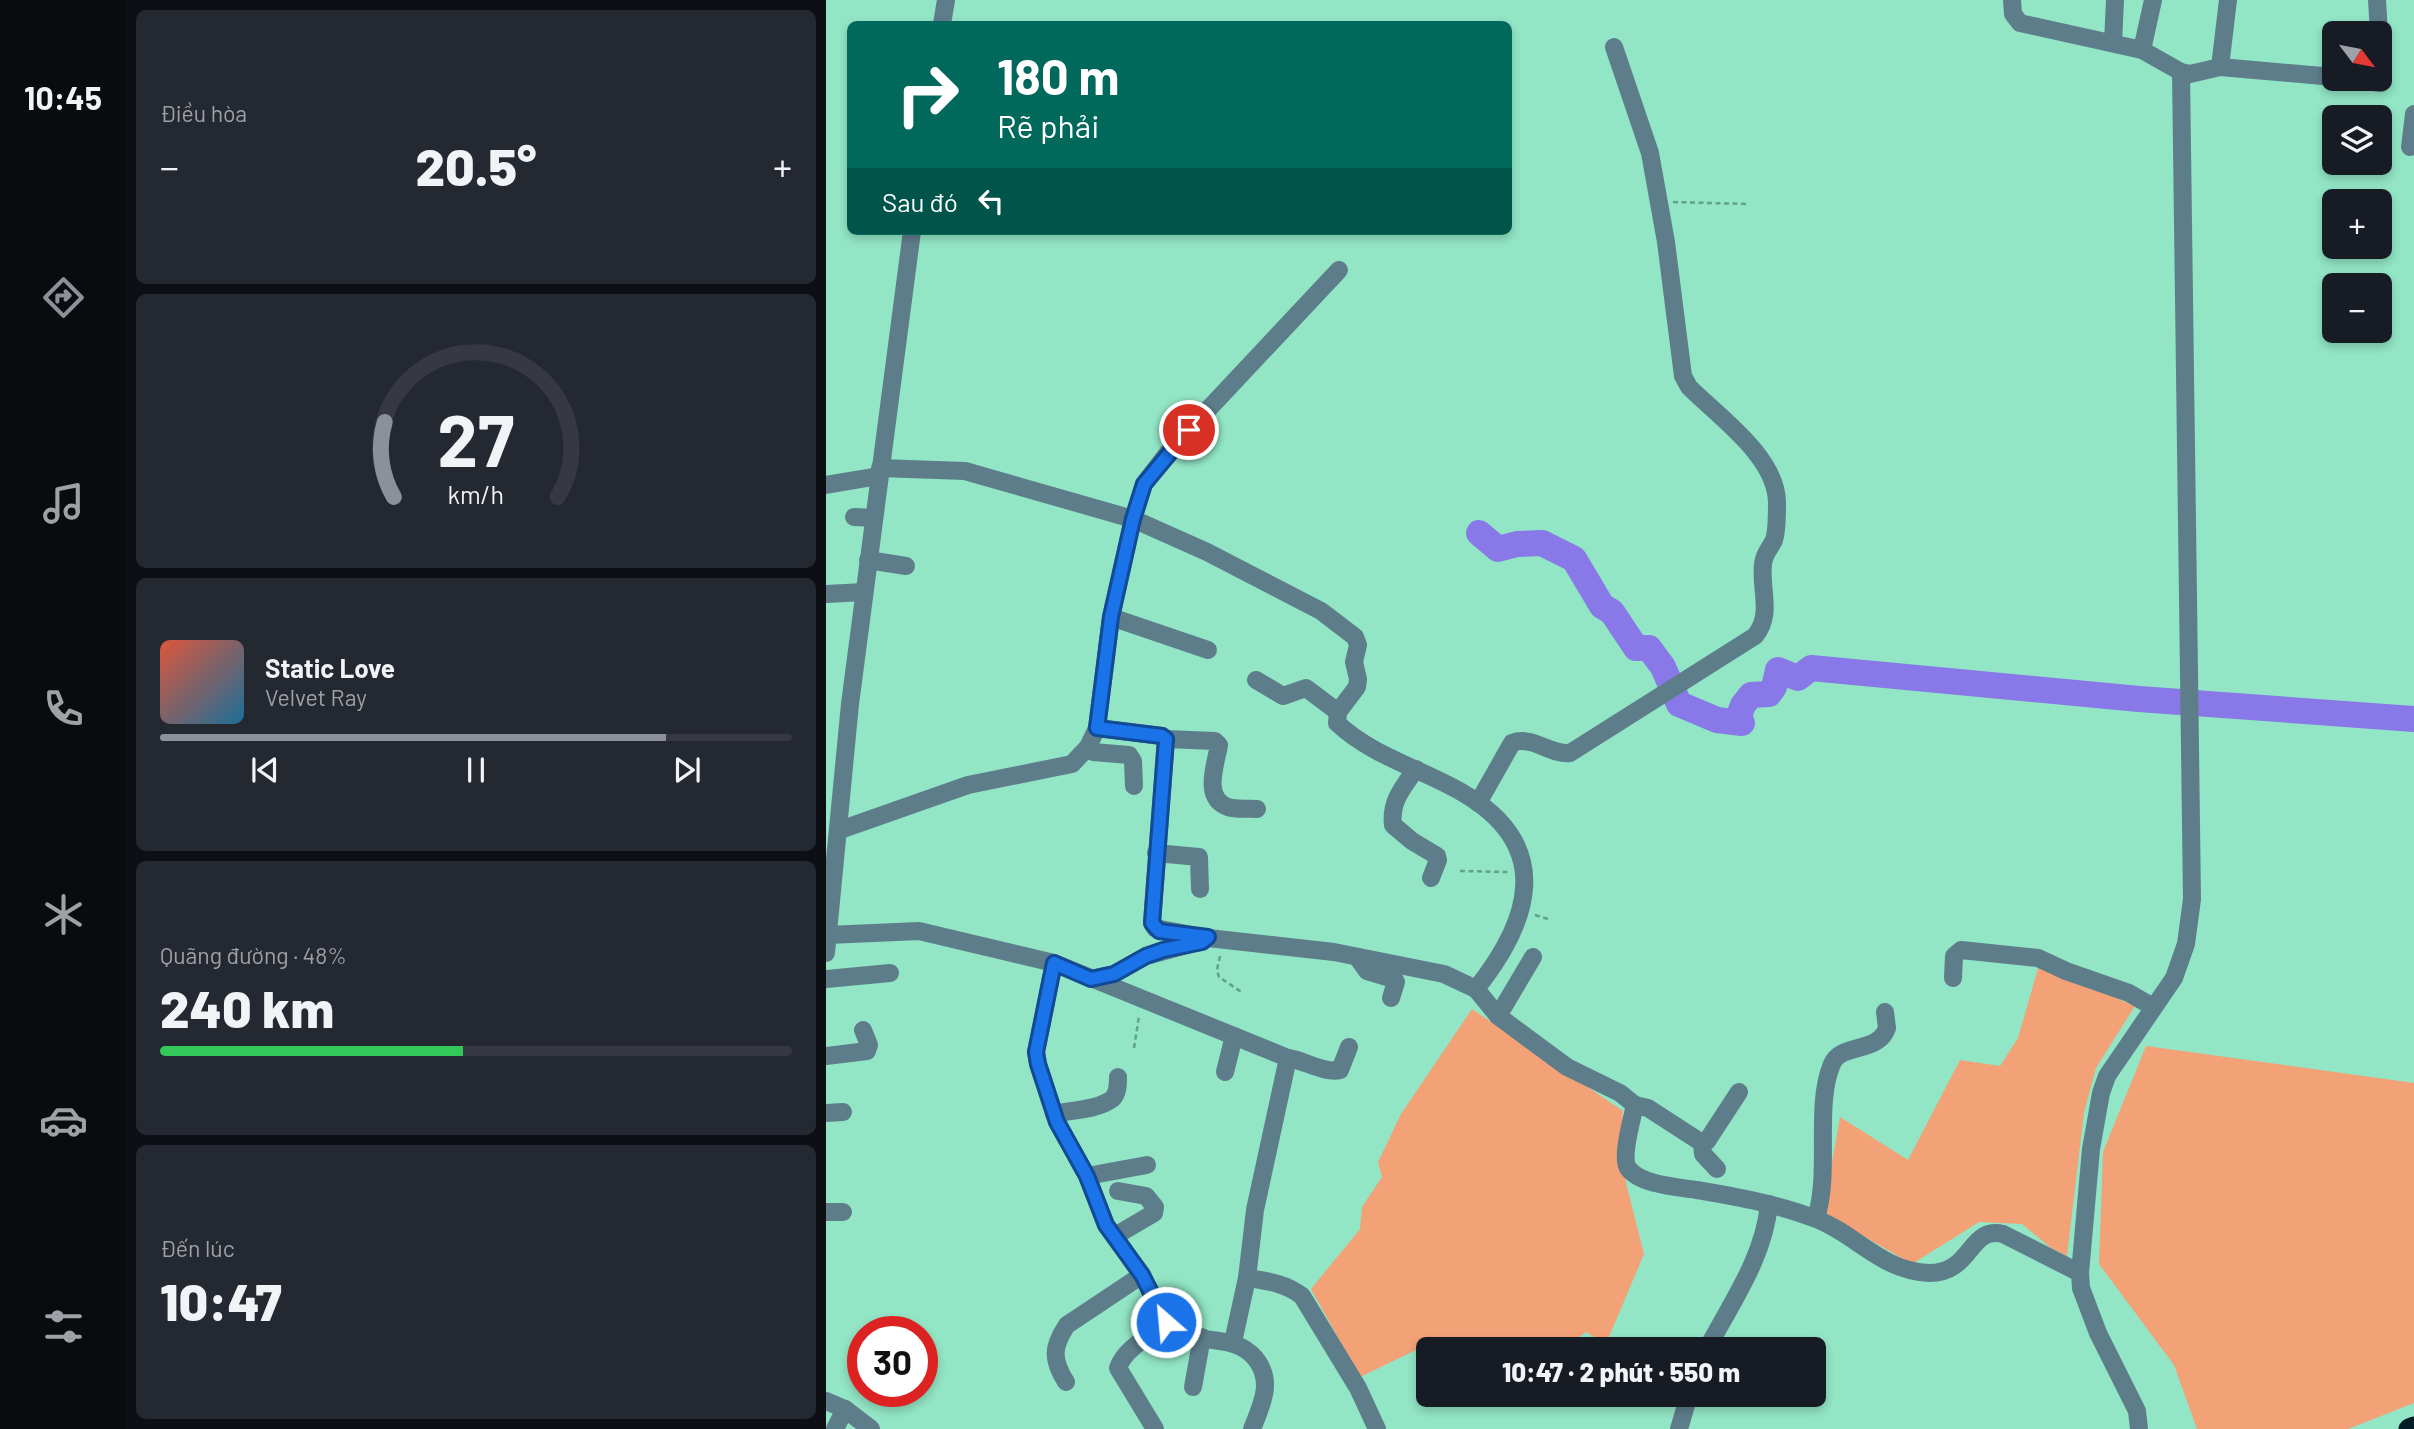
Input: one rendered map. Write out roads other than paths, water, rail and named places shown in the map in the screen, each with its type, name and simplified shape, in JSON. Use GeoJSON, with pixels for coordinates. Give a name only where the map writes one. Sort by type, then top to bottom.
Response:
{"type":"FeatureCollection","features":[{"type":"Feature","properties":{"kind":"highway"},"geometry":{"type":"LineString","coordinates":[[2409,1429],[2414,1427]]}},
{"type":"Feature","properties":{"kind":"street"},"geometry":{"type":"LineString","coordinates":[[942,21],[946,0]]}},
{"type":"Feature","properties":{"kind":"street"},"geometry":{"type":"LineString","coordinates":[[2012,0],[2013,14],[2020,23],[2142,50],[2181,72],[2190,74],[2220,66],[2322,76]]}},
{"type":"Feature","properties":{"kind":"street"},"geometry":{"type":"LineString","coordinates":[[2113,43],[2115,0]]}},
{"type":"Feature","properties":{"kind":"street"},"geometry":{"type":"LineString","coordinates":[[2142,50],[2153,0]]}},
{"type":"Feature","properties":{"kind":"street"},"geometry":{"type":"LineString","coordinates":[[2220,66],[2228,0]]}},
{"type":"Feature","properties":{"kind":"street"},"geometry":{"type":"LineString","coordinates":[[2376,0],[2378,21]]}},
{"type":"Feature","properties":{"kind":"street"},"geometry":{"type":"LineString","coordinates":[[1478,803],[1511,743],[1519,740],[1561,754],[1570,753],[1755,636],[1765,619],[1763,566],[1765,551],[1773,540],[1776,485],[1769,469],[1757,454],[1689,387],[1683,376],[1659,203],[1641,120],[1614,47]]}},
{"type":"Feature","properties":{"kind":"street"},"geometry":{"type":"LineString","coordinates":[[2139,1429],[2137,1411],[2112,1365],[2085,1301],[2080,1273],[2091,1149],[2101,1093],[2107,1076],[2174,978],[2186,944],[2192,899],[2181,72]]}},
{"type":"Feature","properties":{"kind":"street"},"geometry":{"type":"LineString","coordinates":[[2410,147],[2414,114]]}},
{"type":"Feature","properties":{"kind":"street"},"geometry":{"type":"LineString","coordinates":[[911,235],[850,704],[827,944],[919,931],[1054,963],[1288,1058],[1333,1072],[1339,1070],[1349,1047]]}},
{"type":"Feature","properties":{"kind":"street"},"geometry":{"type":"LineString","coordinates":[[840,830],[968,785],[1073,764],[1088,747],[1097,728],[1111,617],[1133,519],[1144,484],[1170,450],[1339,270]]}},
{"type":"Feature","properties":{"kind":"street"},"geometry":{"type":"LineString","coordinates":[[826,485],[880,472],[965,471],[1133,519],[1279,587],[1321,611],[1355,637],[1358,645],[1354,662],[1358,679],[1356,687],[1338,712],[1337,723],[1347,733],[1478,803],[1518,847],[1525,873],[1522,911],[1514,932],[1492,968],[1475,989]]}},
{"type":"Feature","properties":{"kind":"street"},"geometry":{"type":"LineString","coordinates":[[854,517],[874,518]]}},
{"type":"Feature","properties":{"kind":"street"},"geometry":{"type":"LineString","coordinates":[[868,560],[906,566]]}},
{"type":"Feature","properties":{"kind":"street"},"geometry":{"type":"LineString","coordinates":[[826,594],[864,592]]}},
{"type":"Feature","properties":{"kind":"street"},"geometry":{"type":"LineString","coordinates":[[1111,617],[1208,650]]}},
{"type":"Feature","properties":{"kind":"street"},"geometry":{"type":"LineString","coordinates":[[1256,680],[1283,696],[1306,688],[1338,712]]}},
{"type":"Feature","properties":{"kind":"street"},"geometry":{"type":"LineString","coordinates":[[1097,728],[1162,736],[1166,739],[1215,741],[1219,745],[1212,787],[1216,799],[1228,808],[1257,809]]}},
{"type":"Feature","properties":{"kind":"street"},"geometry":{"type":"LineString","coordinates":[[1166,739],[1156,853],[1152,923],[1155,928],[1227,940],[1334,951],[1444,974],[1475,989],[1498,1016],[1567,1067],[1620,1093],[1635,1105],[1648,1108],[1702,1143]]}},
{"type":"Feature","properties":{"kind":"street"},"geometry":{"type":"LineString","coordinates":[[1088,747],[1093,752],[1129,755],[1133,761],[1134,786]]}},
{"type":"Feature","properties":{"kind":"street"},"geometry":{"type":"LineString","coordinates":[[1416,769],[1399,794],[1391,812],[1393,825],[1437,856],[1431,877]]}},
{"type":"Feature","properties":{"kind":"street"},"geometry":{"type":"LineString","coordinates":[[1156,853],[1199,857],[1200,889]]}},
{"type":"Feature","properties":{"kind":"street"},"geometry":{"type":"LineString","coordinates":[[1091,979],[1114,974],[1146,956],[1202,942],[1208,937]]}},
{"type":"Feature","properties":{"kind":"street"},"geometry":{"type":"LineString","coordinates":[[1953,978],[1954,956],[1961,950],[2023,955],[2038,958],[2129,993],[2153,1007]]}},
{"type":"Feature","properties":{"kind":"street"},"geometry":{"type":"LineString","coordinates":[[1357,957],[1367,971],[1394,979],[1396,982],[1391,998]]}},
{"type":"Feature","properties":{"kind":"street"},"geometry":{"type":"LineString","coordinates":[[1498,1016],[1533,957]]}},
{"type":"Feature","properties":{"kind":"street"},"geometry":{"type":"LineString","coordinates":[[1054,963],[1036,1052],[1054,1114],[1087,1176],[1106,1225],[1142,1275],[1171,1329],[1184,1335],[1233,1342],[1252,1354],[1265,1370],[1265,1390],[1252,1429]]}},
{"type":"Feature","properties":{"kind":"street"},"geometry":{"type":"LineString","coordinates":[[826,979],[890,973]]}},
{"type":"Feature","properties":{"kind":"street"},"geometry":{"type":"LineString","coordinates":[[1816,1219],[1822,1200],[1826,1086],[1833,1061],[1840,1055],[1878,1043],[1887,1028],[1885,1012]]}},
{"type":"Feature","properties":{"kind":"street"},"geometry":{"type":"LineString","coordinates":[[826,1056],[867,1051],[869,1045],[863,1030]]}},
{"type":"Feature","properties":{"kind":"street"},"geometry":{"type":"LineString","coordinates":[[1225,1072],[1234,1036]]}},
{"type":"Feature","properties":{"kind":"street"},"geometry":{"type":"LineString","coordinates":[[1233,1342],[1247,1278],[1255,1210],[1288,1058]]}},
{"type":"Feature","properties":{"kind":"street"},"geometry":{"type":"LineString","coordinates":[[1054,1114],[1112,1099],[1117,1092],[1118,1077]]}},
{"type":"Feature","properties":{"kind":"street"},"geometry":{"type":"LineString","coordinates":[[1702,1143],[1707,1141],[1739,1092]]}},
{"type":"Feature","properties":{"kind":"street"},"geometry":{"type":"LineString","coordinates":[[1635,1105],[1625,1157],[1627,1167],[1642,1179],[1769,1204],[1816,1219],[1867,1252],[1919,1272],[1934,1273],[1959,1264],[1980,1236],[1994,1232],[2080,1273]]}},
{"type":"Feature","properties":{"kind":"street"},"geometry":{"type":"LineString","coordinates":[[1702,1143],[1703,1154],[1717,1169]]}},
{"type":"Feature","properties":{"kind":"street"},"geometry":{"type":"LineString","coordinates":[[1087,1176],[1147,1165]]}},
{"type":"Feature","properties":{"kind":"street"},"geometry":{"type":"LineString","coordinates":[[1115,1236],[1154,1213],[1155,1207],[1146,1196],[1118,1191]]}},
{"type":"Feature","properties":{"kind":"street"},"geometry":{"type":"LineString","coordinates":[[1714,1337],[1741,1289],[1763,1233],[1769,1204]]}},
{"type":"Feature","properties":{"kind":"street"},"geometry":{"type":"LineString","coordinates":[[1066,1382],[1055,1365],[1054,1358],[1060,1335],[1067,1325],[1142,1275]]}},
{"type":"Feature","properties":{"kind":"street"},"geometry":{"type":"LineString","coordinates":[[1247,1278],[1277,1283],[1302,1296],[1358,1388],[1377,1429]]}},
{"type":"Feature","properties":{"kind":"street"},"geometry":{"type":"LineString","coordinates":[[1155,1429],[1118,1368],[1126,1353],[1166,1322]]}},
{"type":"Feature","properties":{"kind":"street"},"geometry":{"type":"LineString","coordinates":[[1193,1387],[1202,1337]]}},
{"type":"Feature","properties":{"kind":"street"},"geometry":{"type":"LineString","coordinates":[[826,1401],[845,1409],[871,1429]]}},
{"type":"Feature","properties":{"kind":"street"},"geometry":{"type":"LineString","coordinates":[[1679,1429],[1685,1407]]}},
{"type":"Feature","properties":{"kind":"street"},"geometry":{"type":"LineString","coordinates":[[835,1429],[845,1409]]}},
{"type":"Feature","properties":{"kind":"waterway"},"geometry":{"type":"LineString","coordinates":[[1479,533],[1498,549],[1517,544],[1542,543],[1574,559],[1602,606],[1612,612],[1636,648],[1649,648],[1663,667],[1679,704],[1717,720],[1742,723],[1739,716],[1743,705],[1751,695],[1769,694],[1774,687],[1778,670],[1798,678],[1811,668],[2139,699],[2414,719]]}}]}
